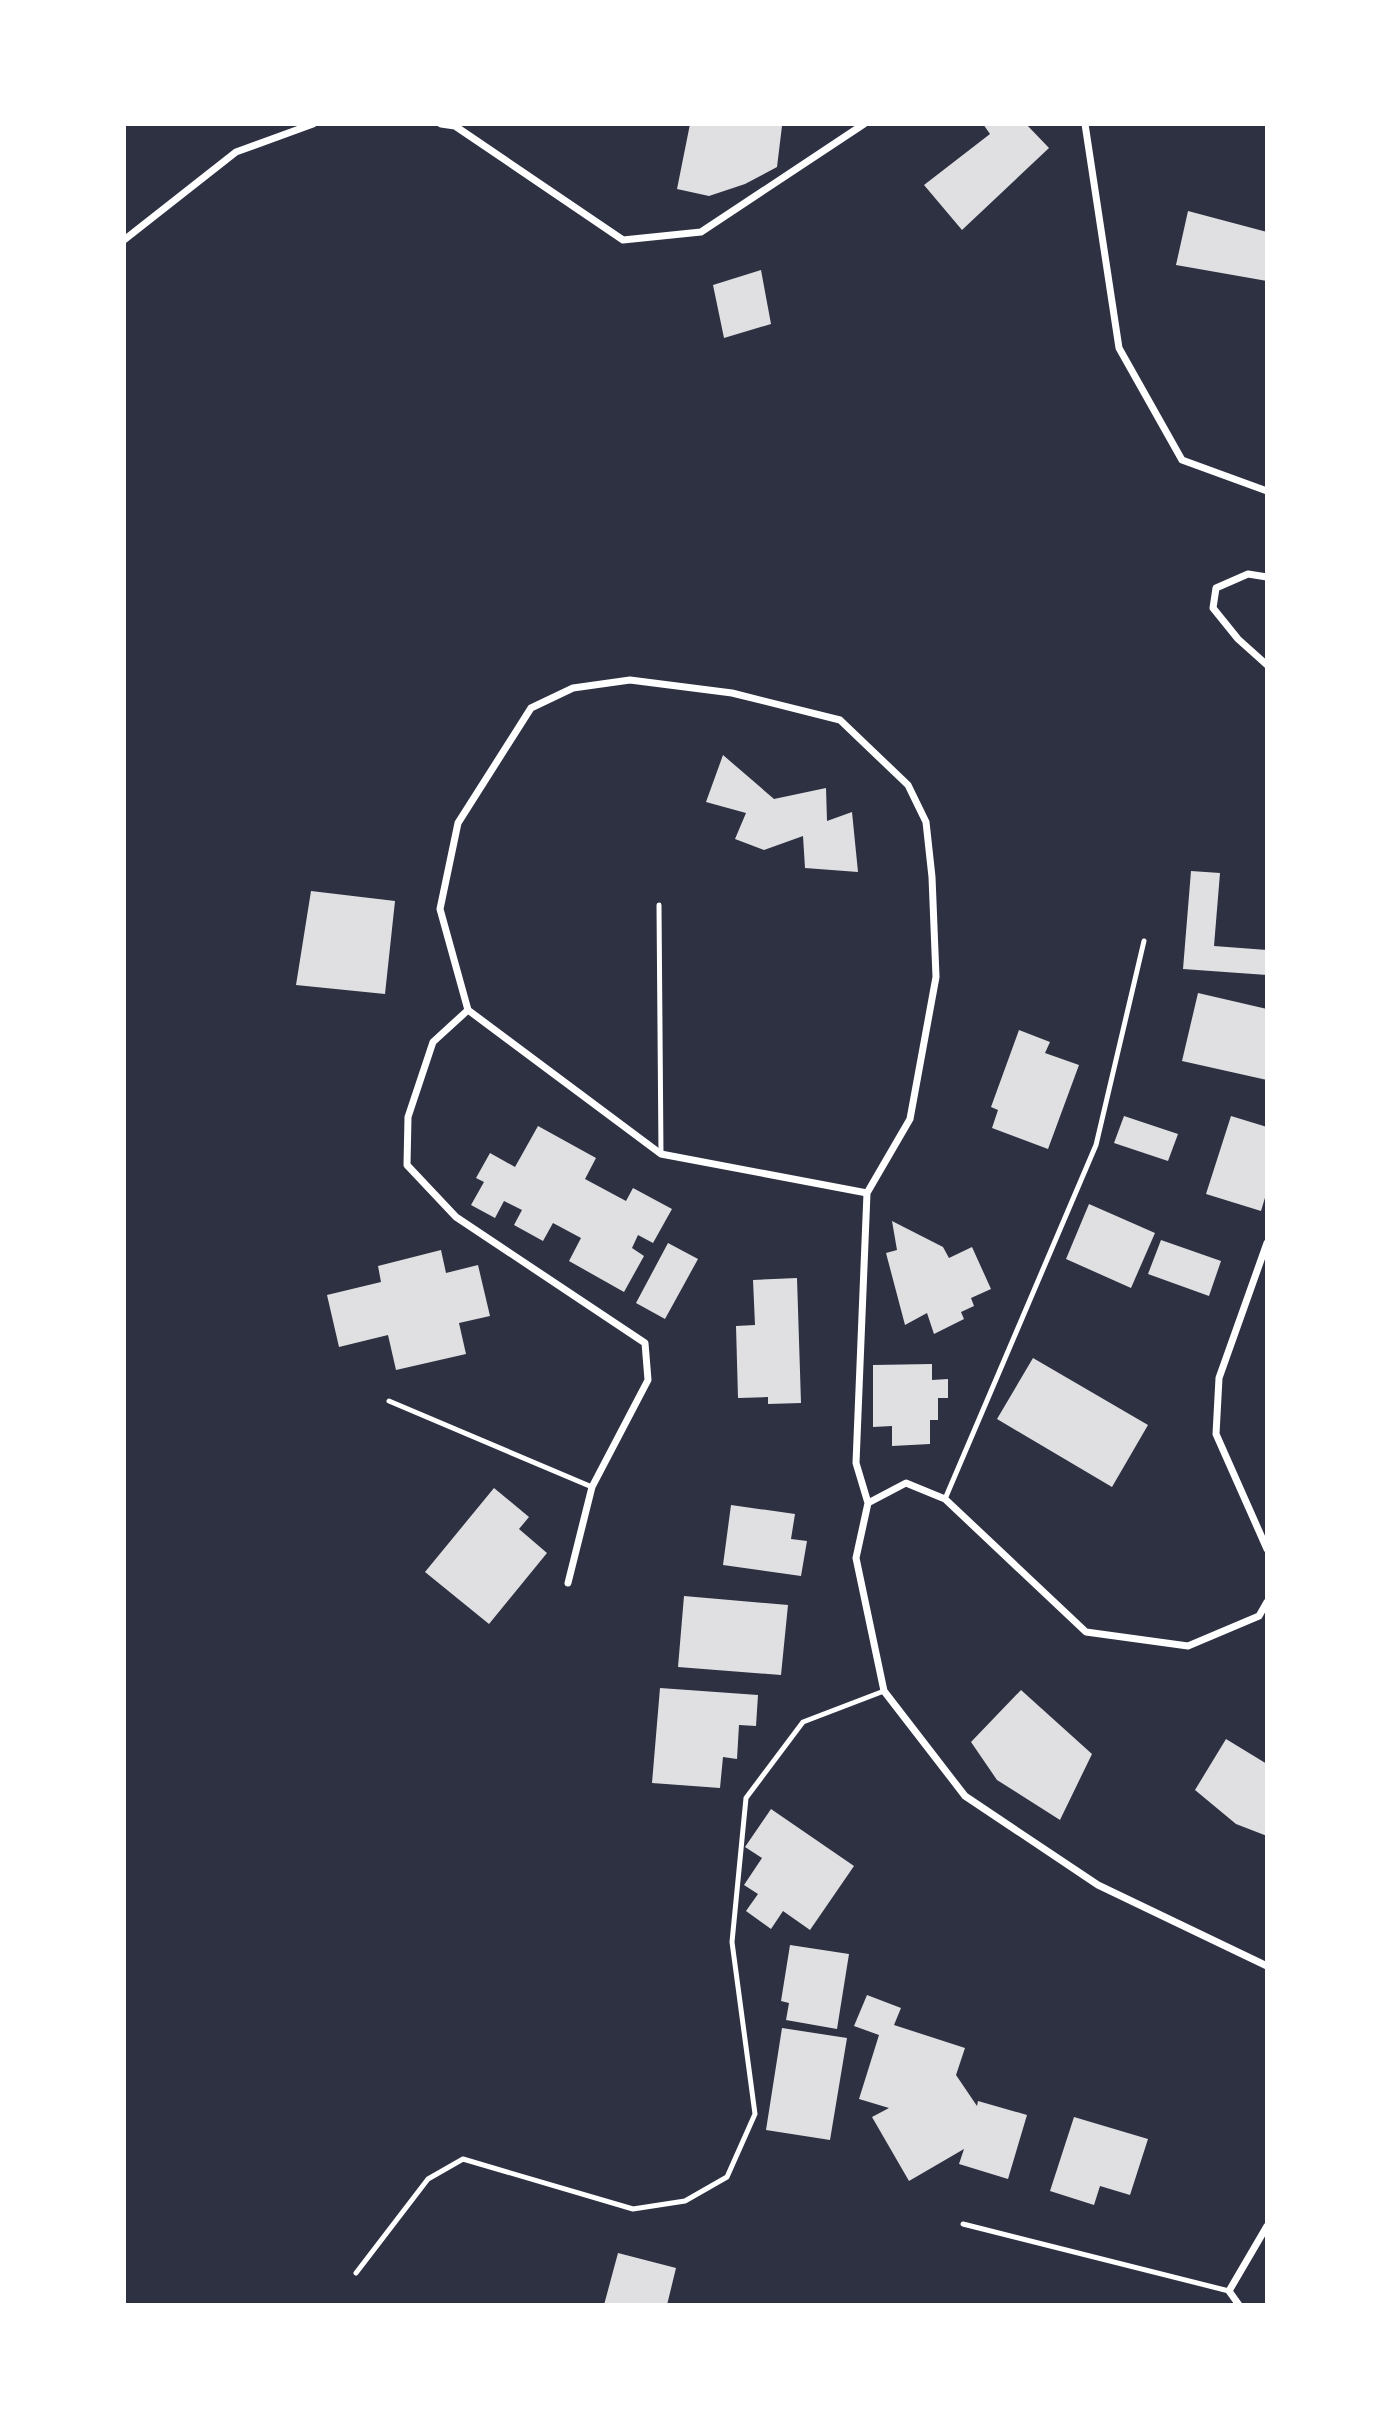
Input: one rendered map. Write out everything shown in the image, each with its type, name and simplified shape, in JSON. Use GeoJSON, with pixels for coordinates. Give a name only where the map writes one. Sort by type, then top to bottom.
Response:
{"type":"FeatureCollection","features":[{"type":"Feature","properties":{"kind":"street"},"geometry":{"type":"LineString","coordinates":[[124,240],[236,152],[313,124]]}},
{"type":"Feature","properties":{"kind":"street"},"geometry":{"type":"LineString","coordinates":[[441,124],[455,126],[623,240],[701,232],[864,124]]}},
{"type":"Feature","properties":{"kind":"street"},"geometry":{"type":"LineString","coordinates":[[1085,124],[1119,348],[1182,460],[1267,491]]}},
{"type":"Feature","properties":{"kind":"street"},"geometry":{"type":"LineString","coordinates":[[1267,577],[1248,574],[1216,588],[1213,608],[1238,639],[1267,665]]}},
{"type":"Feature","properties":{"kind":"street"},"geometry":{"type":"LineString","coordinates":[[867,1193],[661,1154],[468,1010],[440,909],[458,823],[531,708],[573,688],[630,680],[732,693],[840,720],[908,785],[926,822],[932,877],[936,977],[910,1119],[867,1193],[856,1462],[868,1503],[856,1558],[884,1691],[965,1796],[1098,1885],[1267,1966]]}},
{"type":"Feature","properties":{"kind":"street"},"geometry":{"type":"LineString","coordinates":[[468,1010],[433,1042],[408,1117],[407,1164],[456,1217],[645,1343],[648,1380],[592,1488],[568,1583]]}},
{"type":"Feature","properties":{"kind":"street"},"geometry":{"type":"LineString","coordinates":[[1267,1243],[1219,1378],[1216,1434],[1267,1549]]}},
{"type":"Feature","properties":{"kind":"street"},"geometry":{"type":"LineString","coordinates":[[868,1503],[906,1483],[945,1499],[1086,1632],[1188,1646],[1259,1616],[1267,1602]]}},
{"type":"Feature","properties":{"kind":"street"},"geometry":{"type":"LineString","coordinates":[[1239,2305],[1229,2291],[1267,2226]]}},
{"type":"Feature","properties":{"kind":"lane"},"geometry":{"type":"LineString","coordinates":[[659,905],[661,1154]]}},
{"type":"Feature","properties":{"kind":"lane"},"geometry":{"type":"LineString","coordinates":[[945,1499],[1096,1145],[1144,941]]}},
{"type":"Feature","properties":{"kind":"lane"},"geometry":{"type":"LineString","coordinates":[[389,1401],[592,1488]]}},
{"type":"Feature","properties":{"kind":"lane"},"geometry":{"type":"LineString","coordinates":[[356,2273],[428,2179],[463,2159],[633,2209],[685,2201],[727,2177],[755,2114],[732,1942],[746,1798],[803,1722],[884,1691]]}},
{"type":"Feature","properties":{"kind":"lane"},"geometry":{"type":"LineString","coordinates":[[963,2224],[1229,2291]]}},
{"type":"Feature","properties":{"kind":"building"},"geometry":{"type":"Polygon","coordinates":[[[690,124],[782,126],[777,167],[745,184],[709,196],[677,189],[690,124]]]}},
{"type":"Feature","properties":{"kind":"building"},"geometry":{"type":"Polygon","coordinates":[[[983,124],[1026,124],[1049,148],[962,230],[924,185],[990,134],[983,124]]]}},
{"type":"Feature","properties":{"kind":"building"},"geometry":{"type":"Polygon","coordinates":[[[1188,211],[1267,232],[1267,281],[1176,265],[1188,211]]]}},
{"type":"Feature","properties":{"kind":"building"},"geometry":{"type":"Polygon","coordinates":[[[761,270],[771,324],[724,338],[713,285],[761,270]]]}},
{"type":"Feature","properties":{"kind":"building"},"geometry":{"type":"Polygon","coordinates":[[[723,755],[774,799],[826,788],[827,821],[852,812],[858,872],[805,868],[803,836],[764,850],[735,839],[746,813],[706,802],[723,755]]]}},
{"type":"Feature","properties":{"kind":"building"},"geometry":{"type":"Polygon","coordinates":[[[1191,871],[1220,873],[1214,946],[1267,950],[1267,975],[1183,969],[1191,871]]]}},
{"type":"Feature","properties":{"kind":"building"},"geometry":{"type":"Polygon","coordinates":[[[311,891],[395,901],[385,994],[296,985],[311,891]]]}},
{"type":"Feature","properties":{"kind":"building"},"geometry":{"type":"Polygon","coordinates":[[[1198,993],[1267,1009],[1267,1080],[1182,1061],[1198,993]]]}},
{"type":"Feature","properties":{"kind":"building"},"geometry":{"type":"Polygon","coordinates":[[[1019,1030],[1050,1042],[1045,1053],[1079,1065],[1048,1149],[992,1128],[998,1110],[991,1107],[1019,1030]]]}},
{"type":"Feature","properties":{"kind":"building"},"geometry":{"type":"Polygon","coordinates":[[[1124,1116],[1178,1134],[1168,1161],[1114,1143],[1124,1116]]]}},
{"type":"Feature","properties":{"kind":"building"},"geometry":{"type":"Polygon","coordinates":[[[1231,1116],[1267,1127],[1267,1191],[1261,1211],[1206,1194],[1231,1116]]]}},
{"type":"Feature","properties":{"kind":"building"},"geometry":{"type":"Polygon","coordinates":[[[538,1126],[596,1158],[585,1179],[626,1201],[633,1188],[672,1209],[653,1243],[638,1235],[632,1248],[644,1256],[624,1292],[569,1261],[581,1238],[553,1223],[543,1241],[514,1225],[522,1210],[504,1201],[495,1218],[471,1205],[484,1182],[476,1178],[490,1153],[515,1167],[538,1126]]]}},
{"type":"Feature","properties":{"kind":"building"},"geometry":{"type":"Polygon","coordinates":[[[1089,1204],[1155,1233],[1131,1288],[1066,1259],[1089,1204]]]}},
{"type":"Feature","properties":{"kind":"building"},"geometry":{"type":"Polygon","coordinates":[[[892,1221],[943,1247],[949,1258],[972,1247],[991,1289],[971,1298],[974,1306],[961,1312],[964,1319],[934,1334],[927,1313],[905,1325],[886,1253],[897,1250],[892,1221]]]}},
{"type":"Feature","properties":{"kind":"building"},"geometry":{"type":"Polygon","coordinates":[[[1161,1240],[1221,1261],[1209,1296],[1148,1274],[1161,1240]]]}},
{"type":"Feature","properties":{"kind":"building"},"geometry":{"type":"Polygon","coordinates":[[[668,1243],[698,1259],[665,1319],[636,1303],[668,1243]]]}},
{"type":"Feature","properties":{"kind":"building"},"geometry":{"type":"Polygon","coordinates":[[[441,1250],[446,1273],[478,1265],[490,1316],[459,1323],[466,1354],[396,1370],[388,1335],[339,1347],[327,1295],[381,1282],[378,1266],[441,1250]]]}},
{"type":"Feature","properties":{"kind":"building"},"geometry":{"type":"Polygon","coordinates":[[[797,1278],[801,1403],[768,1404],[768,1397],[738,1398],[736,1326],[755,1325],[753,1280],[797,1278]]]}},
{"type":"Feature","properties":{"kind":"building"},"geometry":{"type":"Polygon","coordinates":[[[1033,1358],[1148,1425],[1112,1487],[997,1419],[1033,1358]]]}},
{"type":"Feature","properties":{"kind":"building"},"geometry":{"type":"Polygon","coordinates":[[[932,1364],[932,1380],[948,1379],[948,1398],[938,1398],[938,1420],[930,1420],[930,1444],[892,1446],[892,1426],[873,1427],[873,1365],[932,1364]]]}},
{"type":"Feature","properties":{"kind":"building"},"geometry":{"type":"Polygon","coordinates":[[[494,1488],[529,1517],[519,1529],[547,1553],[489,1624],[425,1572],[494,1488]]]}},
{"type":"Feature","properties":{"kind":"building"},"geometry":{"type":"Polygon","coordinates":[[[731,1505],[795,1514],[791,1539],[807,1541],[801,1576],[723,1565],[731,1505]]]}},
{"type":"Feature","properties":{"kind":"building"},"geometry":{"type":"Polygon","coordinates":[[[684,1596],[788,1605],[781,1675],[678,1667],[684,1596]]]}},
{"type":"Feature","properties":{"kind":"building"},"geometry":{"type":"Polygon","coordinates":[[[660,1688],[758,1695],[756,1726],[739,1725],[737,1759],[723,1757],[720,1788],[652,1783],[660,1688]]]}},
{"type":"Feature","properties":{"kind":"building"},"geometry":{"type":"Polygon","coordinates":[[[1021,1690],[1092,1754],[1060,1820],[997,1780],[971,1742],[1021,1690]]]}},
{"type":"Feature","properties":{"kind":"building"},"geometry":{"type":"Polygon","coordinates":[[[1226,1739],[1267,1764],[1267,1836],[1236,1824],[1195,1790],[1226,1739]]]}},
{"type":"Feature","properties":{"kind":"building"},"geometry":{"type":"Polygon","coordinates":[[[771,1809],[854,1866],[810,1930],[783,1911],[771,1929],[746,1911],[758,1894],[744,1885],[762,1858],[745,1847],[771,1809]]]}},
{"type":"Feature","properties":{"kind":"building"},"geometry":{"type":"Polygon","coordinates":[[[790,1945],[849,1954],[837,2029],[786,2020],[789,2003],[781,2001],[790,1945]]]}},
{"type":"Feature","properties":{"kind":"building"},"geometry":{"type":"Polygon","coordinates":[[[867,1995],[901,2008],[894,2025],[965,2048],[956,2075],[977,2106],[978,2101],[1027,2115],[1008,2179],[959,2164],[964,2149],[909,2181],[872,2117],[889,2108],[859,2099],[879,2035],[854,2026],[867,1995]]]}},
{"type":"Feature","properties":{"kind":"building"},"geometry":{"type":"Polygon","coordinates":[[[782,2028],[847,2038],[830,2140],[766,2130],[782,2028]]]}},
{"type":"Feature","properties":{"kind":"building"},"geometry":{"type":"Polygon","coordinates":[[[1074,2117],[1148,2139],[1130,2195],[1100,2186],[1094,2205],[1050,2191],[1074,2117]]]}},
{"type":"Feature","properties":{"kind":"building"},"geometry":{"type":"Polygon","coordinates":[[[618,2253],[676,2268],[667,2305],[604,2305],[618,2253]]]}}]}
